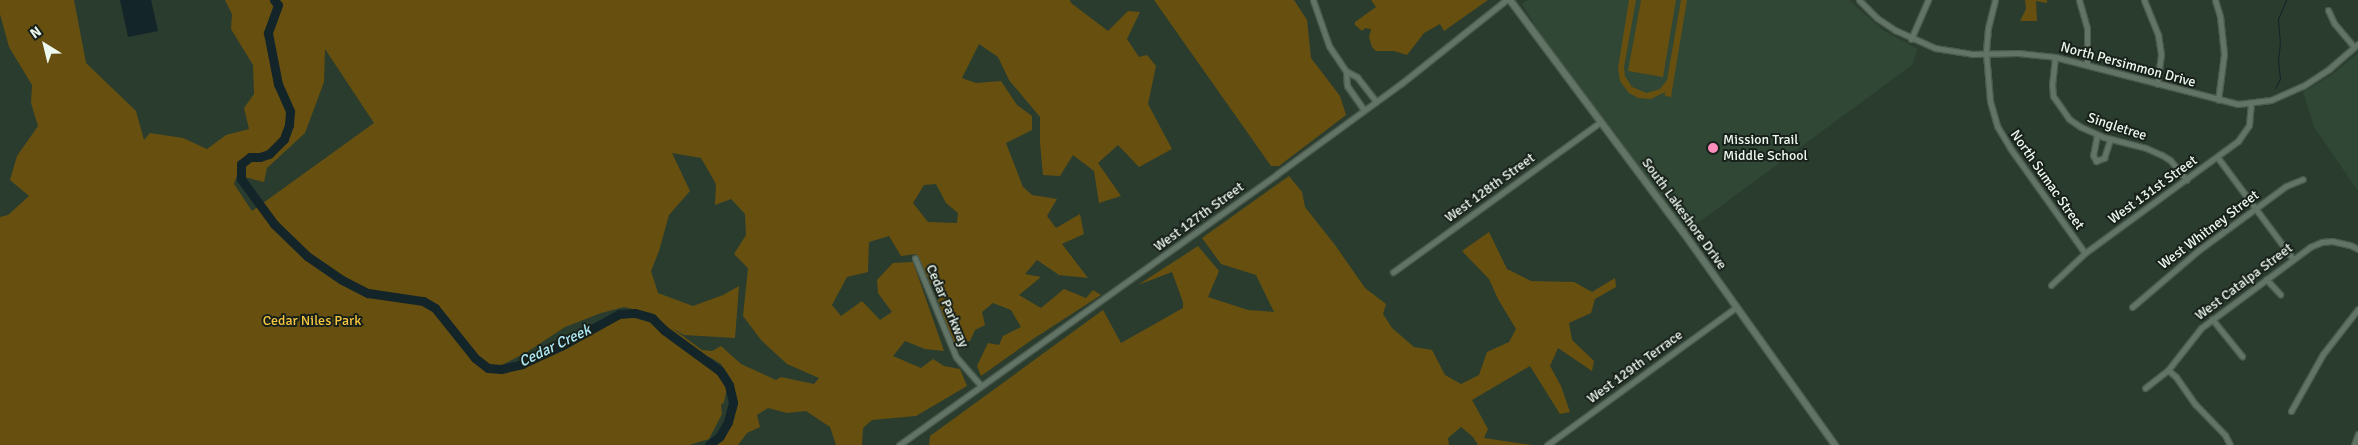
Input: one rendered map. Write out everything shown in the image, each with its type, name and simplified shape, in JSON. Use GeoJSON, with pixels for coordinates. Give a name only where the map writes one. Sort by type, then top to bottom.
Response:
{"type":"FeatureCollection","features":[{"type":"Feature","properties":{"kind":"street"},"geometry":{"type":"LineString","coordinates":[[1313,0],[1321,17],[1330,46],[1346,71],[1357,77],[1376,101]]}},
{"type":"Feature","properties":{"kind":"street","name":"West 127th Street"},"geometry":{"type":"LineString","coordinates":[[899,445],[1189,238],[1364,110],[1506,0]]}},
{"type":"Feature","properties":{"kind":"street","name":"South Lakeshore Drive"},"geometry":{"type":"LineString","coordinates":[[1510,0],[1835,445]]}},
{"type":"Feature","properties":{"kind":"street","name":"North Persimmon Drive"},"geometry":{"type":"LineString","coordinates":[[1859,0],[1882,21],[1911,39],[1947,51],[2018,53],[2055,57],[2238,104],[2271,100],[2303,86],[2322,74],[2356,46]]}},
{"type":"Feature","properties":{"kind":"street"},"geometry":{"type":"LineString","coordinates":[[1911,39],[1928,0]]}},
{"type":"Feature","properties":{"kind":"street","name":"North Sumac Street"},"geometry":{"type":"LineString","coordinates":[[1995,0],[1988,28],[1986,53],[1990,101],[1997,126],[2010,148],[2085,253]]}},
{"type":"Feature","properties":{"kind":"street"},"geometry":{"type":"LineString","coordinates":[[2079,0],[2087,28],[2087,64]]}},
{"type":"Feature","properties":{"kind":"street"},"geometry":{"type":"LineString","coordinates":[[2144,0],[2158,35],[2161,55],[2157,84]]}},
{"type":"Feature","properties":{"kind":"street"},"geometry":{"type":"LineString","coordinates":[[2215,0],[2220,16],[2224,54],[2218,100]]}},
{"type":"Feature","properties":{"kind":"street"},"geometry":{"type":"LineString","coordinates":[[2328,10],[2334,23],[2356,46]]}},
{"type":"Feature","properties":{"kind":"street","name":"Singletree"},"geometry":{"type":"LineString","coordinates":[[2055,57],[2052,84],[2056,102],[2069,119],[2097,134],[2162,155],[2170,160],[2187,180]]}},
{"type":"Feature","properties":{"kind":"street"},"geometry":{"type":"LineString","coordinates":[[1346,71],[1347,86],[1364,110]]}},
{"type":"Feature","properties":{"kind":"street","name":"West 131st Street"},"geometry":{"type":"LineString","coordinates":[[2051,285],[2085,253],[2218,158],[2238,141],[2249,125],[2250,104]]}},
{"type":"Feature","properties":{"kind":"street","name":"West 128th Street"},"geometry":{"type":"LineString","coordinates":[[1393,272],[1600,122]]}},
{"type":"Feature","properties":{"kind":"street"},"geometry":{"type":"LineString","coordinates":[[2097,134],[2092,155],[2096,161],[2104,158],[2110,139]]}},
{"type":"Feature","properties":{"kind":"street"},"geometry":{"type":"LineString","coordinates":[[2218,158],[2257,208],[2293,259]]}},
{"type":"Feature","properties":{"kind":"street","name":"West Whitney Street"},"geometry":{"type":"LineString","coordinates":[[2132,307],[2177,267],[2286,186],[2303,180]]}},
{"type":"Feature","properties":{"kind":"street","name":"West Catalpa Street"},"geometry":{"type":"LineString","coordinates":[[2145,388],[2168,370],[2201,328],[2310,246],[2322,242],[2350,245],[2358,250]]}},
{"type":"Feature","properties":{"kind":"street","name":"Cedar Parkway"},"geometry":{"type":"LineString","coordinates":[[915,258],[956,357],[980,386]]}},
{"type":"Feature","properties":{"kind":"street"},"geometry":{"type":"LineString","coordinates":[[2266,279],[2280,294]]}},
{"type":"Feature","properties":{"kind":"street","name":"West 129th Terrace"},"geometry":{"type":"LineString","coordinates":[[1547,445],[1736,307]]}},
{"type":"Feature","properties":{"kind":"street"},"geometry":{"type":"LineString","coordinates":[[2291,410],[2323,354],[2358,309]]}},
{"type":"Feature","properties":{"kind":"street"},"geometry":{"type":"LineString","coordinates":[[2212,319],[2242,356]]}},
{"type":"Feature","properties":{"kind":"street"},"geometry":{"type":"LineString","coordinates":[[2168,370],[2176,376],[2188,395],[2225,435],[2230,445]]}},
{"type":"Feature","properties":{"kind":"street"},"geometry":{"type":"LineString","coordinates":[[2354,445],[2358,434]]}},
{"type":"Feature","properties":{"kind":"shaded area"},"geometry":{"type":"Polygon","coordinates":[[[120,0],[151,0],[158,31],[128,37],[120,0]]]}},
{"type":"Feature","properties":{"kind":"shaded area","name":"Mission Trail Middle School"},"geometry":{"type":"Polygon","coordinates":[[[1528,0],[1849,0],[1884,31],[1918,49],[1912,65],[1687,231],[1543,38],[1522,4],[1528,0]]]}},
{"type":"Feature","properties":{"kind":"shaded area"},"geometry":{"type":"Polygon","coordinates":[[[2358,53],[2358,191],[2314,127],[2303,92],[2331,75],[2358,53]]]}},
{"type":"Feature","properties":{"kind":"green space","name":"Cedar Niles Park"},"geometry":{"type":"Polygon","coordinates":[[[0,0],[74,0],[86,63],[136,111],[144,140],[150,133],[183,138],[207,149],[226,135],[249,129],[244,108],[254,94],[253,65],[231,29],[232,14],[225,0],[1070,0],[1071,3],[1108,31],[1128,11],[1140,12],[1127,39],[1139,57],[1147,55],[1156,66],[1148,104],[1172,149],[1139,167],[1118,145],[1098,163],[1121,196],[1099,203],[1094,171],[1073,155],[1060,176],[1043,175],[1040,117],[1009,80],[998,57],[979,44],[962,78],[976,83],[1001,81],[1017,105],[1032,116],[1032,130],[1006,143],[1023,187],[1032,195],[1057,199],[1047,216],[1056,228],[1080,214],[1084,234],[1062,244],[1088,278],[1059,275],[1037,260],[1025,274],[1041,277],[1019,295],[1041,308],[1064,289],[1086,298],[1093,290],[1101,295],[1033,339],[981,376],[977,366],[988,343],[999,345],[1003,336],[1021,327],[1011,310],[993,303],[982,312],[985,325],[975,330],[970,341],[952,343],[938,301],[941,286],[931,284],[916,254],[901,256],[889,236],[869,242],[868,272],[847,277],[832,305],[841,316],[862,301],[880,320],[892,312],[878,293],[877,280],[893,263],[913,262],[944,351],[925,349],[905,341],[893,356],[921,368],[933,359],[944,366],[960,369],[967,386],[916,416],[872,420],[863,428],[862,445],[836,445],[830,427],[806,411],[787,413],[768,408],[757,415],[760,427],[747,433],[738,445],[715,445],[723,441],[734,419],[738,402],[731,379],[721,364],[708,356],[728,383],[724,402],[721,405],[722,414],[709,439],[689,445],[0,445],[0,217],[8,215],[29,196],[10,180],[17,156],[38,126],[31,103],[32,85],[9,47],[0,14],[0,0]],[[325,49],[324,82],[305,133],[267,168],[264,182],[237,175],[234,184],[252,211],[374,123],[325,49]],[[672,153],[690,191],[669,215],[651,271],[658,293],[693,306],[723,295],[739,286],[735,338],[684,335],[672,328],[702,350],[712,351],[721,346],[741,364],[776,380],[781,377],[814,384],[819,378],[787,364],[761,340],[743,316],[748,268],[734,254],[746,235],[745,214],[731,199],[715,205],[716,184],[701,158],[672,153]],[[936,184],[924,185],[913,203],[928,222],[957,223],[958,213],[946,203],[936,184]],[[624,307],[601,313],[565,327],[527,352],[502,365],[497,365],[514,369],[559,350],[614,319],[639,316],[643,319],[658,318],[651,313],[624,307]]]}},
{"type":"Feature","properties":{"kind":"green space"},"geometry":{"type":"Polygon","coordinates":[[[1154,0],[1294,0],[1307,20],[1311,58],[1340,96],[1346,115],[1279,166],[1271,166],[1154,0]]]}},
{"type":"Feature","properties":{"kind":"green space"},"geometry":{"type":"Polygon","coordinates":[[[1371,0],[1488,0],[1444,31],[1440,24],[1424,33],[1407,55],[1394,51],[1376,51],[1372,47],[1369,37],[1371,29],[1365,28],[1362,31],[1355,25],[1355,22],[1376,7],[1371,0]]]}},
{"type":"Feature","properties":{"kind":"green space"},"geometry":{"type":"Polygon","coordinates":[[[1629,0],[1636,0],[1624,67],[1625,76],[1632,87],[1647,93],[1660,89],[1667,80],[1681,0],[1687,0],[1671,97],[1665,96],[1665,92],[1651,99],[1638,98],[1629,93],[1620,81],[1618,68],[1629,0]]]}},
{"type":"Feature","properties":{"kind":"green space"},"geometry":{"type":"Polygon","coordinates":[[[1641,0],[1676,0],[1663,77],[1628,71],[1641,0]]]}},
{"type":"Feature","properties":{"kind":"green space"},"geometry":{"type":"Polygon","coordinates":[[[2025,0],[2047,0],[2047,3],[2036,1],[2037,21],[2020,21],[2026,9],[2025,0]]]}},
{"type":"Feature","properties":{"kind":"green space"},"geometry":{"type":"Polygon","coordinates":[[[1289,176],[1302,192],[1305,207],[1365,288],[1386,304],[1383,314],[1392,328],[1414,347],[1432,350],[1445,375],[1461,384],[1479,375],[1487,352],[1509,342],[1516,329],[1498,299],[1489,279],[1462,251],[1489,232],[1507,269],[1531,281],[1574,282],[1592,292],[1615,278],[1616,287],[1595,299],[1591,313],[1569,323],[1572,340],[1594,361],[1592,371],[1558,348],[1550,366],[1561,386],[1570,412],[1560,414],[1530,366],[1472,400],[1488,429],[1484,438],[1532,445],[1478,445],[1473,437],[1461,427],[1448,438],[1449,445],[929,445],[930,436],[1103,310],[1121,343],[1183,308],[1183,302],[1172,272],[1138,285],[1198,246],[1219,271],[1208,297],[1248,310],[1274,312],[1256,275],[1221,264],[1202,238],[1289,176]]]}},
{"type":"Feature","properties":{"kind":"waterway","name":"Cedar Creek"},"geometry":{"type":"LineString","coordinates":[[274,0],[278,5],[268,33],[278,84],[290,111],[289,125],[284,139],[269,154],[260,157],[250,157],[241,164],[241,179],[274,224],[307,256],[342,280],[368,293],[423,301],[435,308],[475,358],[488,368],[501,369],[522,364],[561,346],[619,314],[635,313],[652,318],[664,330],[720,371],[729,385],[733,403],[728,422],[720,436],[709,445]]}},
{"type":"Feature","properties":{"kind":"waterway"},"geometry":{"type":"LineString","coordinates":[[2275,88],[2280,79],[2278,19],[2286,0]]}},
{"type":"Feature","properties":{"kind":"place","name":"Mission Trail Middle School"},"geometry":{"type":"Point","coordinates":[1713,148]}}]}
